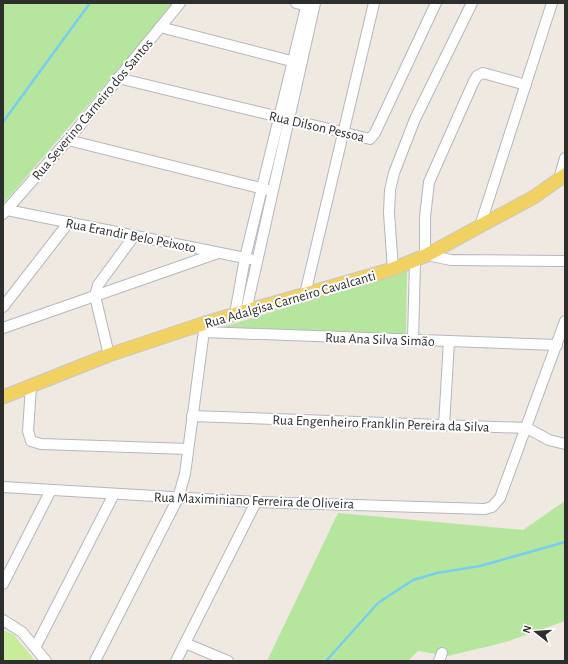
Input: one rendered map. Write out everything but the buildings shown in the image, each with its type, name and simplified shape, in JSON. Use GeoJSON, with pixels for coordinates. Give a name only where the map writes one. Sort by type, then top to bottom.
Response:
{"type":"FeatureCollection","features":[{"type":"Feature","properties":{"kind":"main road","name":"Rua Adalgisa Carneiro Cavalcanti"},"geometry":{"type":"LineString","coordinates":[[3,397],[109,355],[204,327],[240,313],[394,269],[422,257],[480,226],[534,196],[562,177]]}},
{"type":"Feature","properties":{"kind":"street","name":"Rua Severino Carneiro dos Santos"},"geometry":{"type":"LineString","coordinates":[[5,212],[68,140],[180,3]]}},
{"type":"Feature","properties":{"kind":"street"},"geometry":{"type":"LineString","coordinates":[[305,294],[374,3]]}},
{"type":"Feature","properties":{"kind":"street","name":"Rua Dilson Pessoa"},"geometry":{"type":"LineString","coordinates":[[118,78],[365,139],[372,138],[436,3]]}},
{"type":"Feature","properties":{"kind":"street"},"geometry":{"type":"LineString","coordinates":[[394,269],[389,213],[390,190],[394,173],[418,113],[472,3]]}},
{"type":"Feature","properties":{"kind":"street"},"geometry":{"type":"LineString","coordinates":[[480,226],[552,3]]}},
{"type":"Feature","properties":{"kind":"street"},"geometry":{"type":"LineString","coordinates":[[240,313],[245,258],[267,190],[297,63],[308,4]]}},
{"type":"Feature","properties":{"kind":"street"},"geometry":{"type":"LineString","coordinates":[[160,27],[297,63]]}},
{"type":"Feature","properties":{"kind":"street"},"geometry":{"type":"LineString","coordinates":[[413,340],[429,182],[477,76],[483,74],[526,85]]}},
{"type":"Feature","properties":{"kind":"street"},"geometry":{"type":"LineString","coordinates":[[68,140],[267,190]]}},
{"type":"Feature","properties":{"kind":"street"},"geometry":{"type":"LineString","coordinates":[[562,177],[565,158]]}},
{"type":"Feature","properties":{"kind":"street"},"geometry":{"type":"LineString","coordinates":[[240,313],[256,260],[267,190]]}},
{"type":"Feature","properties":{"kind":"street","name":"Rua Erandir Belo Peixoto"},"geometry":{"type":"LineString","coordinates":[[5,212],[69,222],[256,260]]}},
{"type":"Feature","properties":{"kind":"street"},"geometry":{"type":"LineString","coordinates":[[3,307],[69,222]]}},
{"type":"Feature","properties":{"kind":"street"},"geometry":{"type":"LineString","coordinates":[[109,355],[95,296],[98,285],[134,236]]}},
{"type":"Feature","properties":{"kind":"street"},"geometry":{"type":"LineString","coordinates":[[3,328],[218,252]]}},
{"type":"Feature","properties":{"kind":"street"},"geometry":{"type":"LineString","coordinates":[[422,257],[451,260],[565,261]]}},
{"type":"Feature","properties":{"kind":"street"},"geometry":{"type":"LineString","coordinates":[[526,428],[560,342],[565,321]]}},
{"type":"Feature","properties":{"kind":"street"},"geometry":{"type":"LineString","coordinates":[[95,661],[178,498],[185,474],[204,327]]}},
{"type":"Feature","properties":{"kind":"street","name":"Rua Ana Silva Simão"},"geometry":{"type":"LineString","coordinates":[[204,327],[449,342],[560,342]]}},
{"type":"Feature","properties":{"kind":"street"},"geometry":{"type":"LineString","coordinates":[[444,426],[449,342]]}},
{"type":"Feature","properties":{"kind":"street"},"geometry":{"type":"LineString","coordinates":[[30,386],[28,430],[31,441],[41,444],[188,449]]}},
{"type":"Feature","properties":{"kind":"street","name":"Rua Engenheiro Franklin Pereira da Silva"},"geometry":{"type":"LineString","coordinates":[[192,416],[526,428],[548,440],[565,444]]}},
{"type":"Feature","properties":{"kind":"street","name":"Rua Maximiniano Ferreira de Oliveira"},"geometry":{"type":"LineString","coordinates":[[3,487],[256,502],[485,509],[492,507],[500,498],[526,428]]}},
{"type":"Feature","properties":{"kind":"street"},"geometry":{"type":"LineString","coordinates":[[3,584],[51,490]]}},
{"type":"Feature","properties":{"kind":"street"},"geometry":{"type":"LineString","coordinates":[[36,646],[114,494]]}},
{"type":"Feature","properties":{"kind":"street"},"geometry":{"type":"LineString","coordinates":[[176,661],[256,502]]}},
{"type":"Feature","properties":{"kind":"street"},"geometry":{"type":"LineString","coordinates":[[3,620],[19,629],[36,646],[46,661]]}},
{"type":"Feature","properties":{"kind":"street"},"geometry":{"type":"LineString","coordinates":[[185,643],[228,661]]}},
{"type":"Feature","properties":{"kind":"green space"},"geometry":{"type":"Polygon","coordinates":[[[3,3],[175,3],[3,204],[3,3]]]}},
{"type":"Feature","properties":{"kind":"green space"},"geometry":{"type":"Polygon","coordinates":[[[407,271],[406,334],[223,327],[407,271]]]}},
{"type":"Feature","properties":{"kind":"green space"},"geometry":{"type":"Polygon","coordinates":[[[565,501],[565,621],[506,642],[448,656],[418,651],[408,661],[267,661],[338,513],[523,530],[565,501]]]}},
{"type":"Feature","properties":{"kind":"green space"},"geometry":{"type":"Polygon","coordinates":[[[3,630],[14,635],[35,661],[3,661],[3,630]]]}},
{"type":"Feature","properties":{"kind":"waterway"},"geometry":{"type":"LineString","coordinates":[[3,122],[90,3]]}},
{"type":"Feature","properties":{"kind":"waterway"},"geometry":{"type":"LineString","coordinates":[[326,661],[378,603],[413,580],[437,573],[480,566],[565,542]]}}]}
